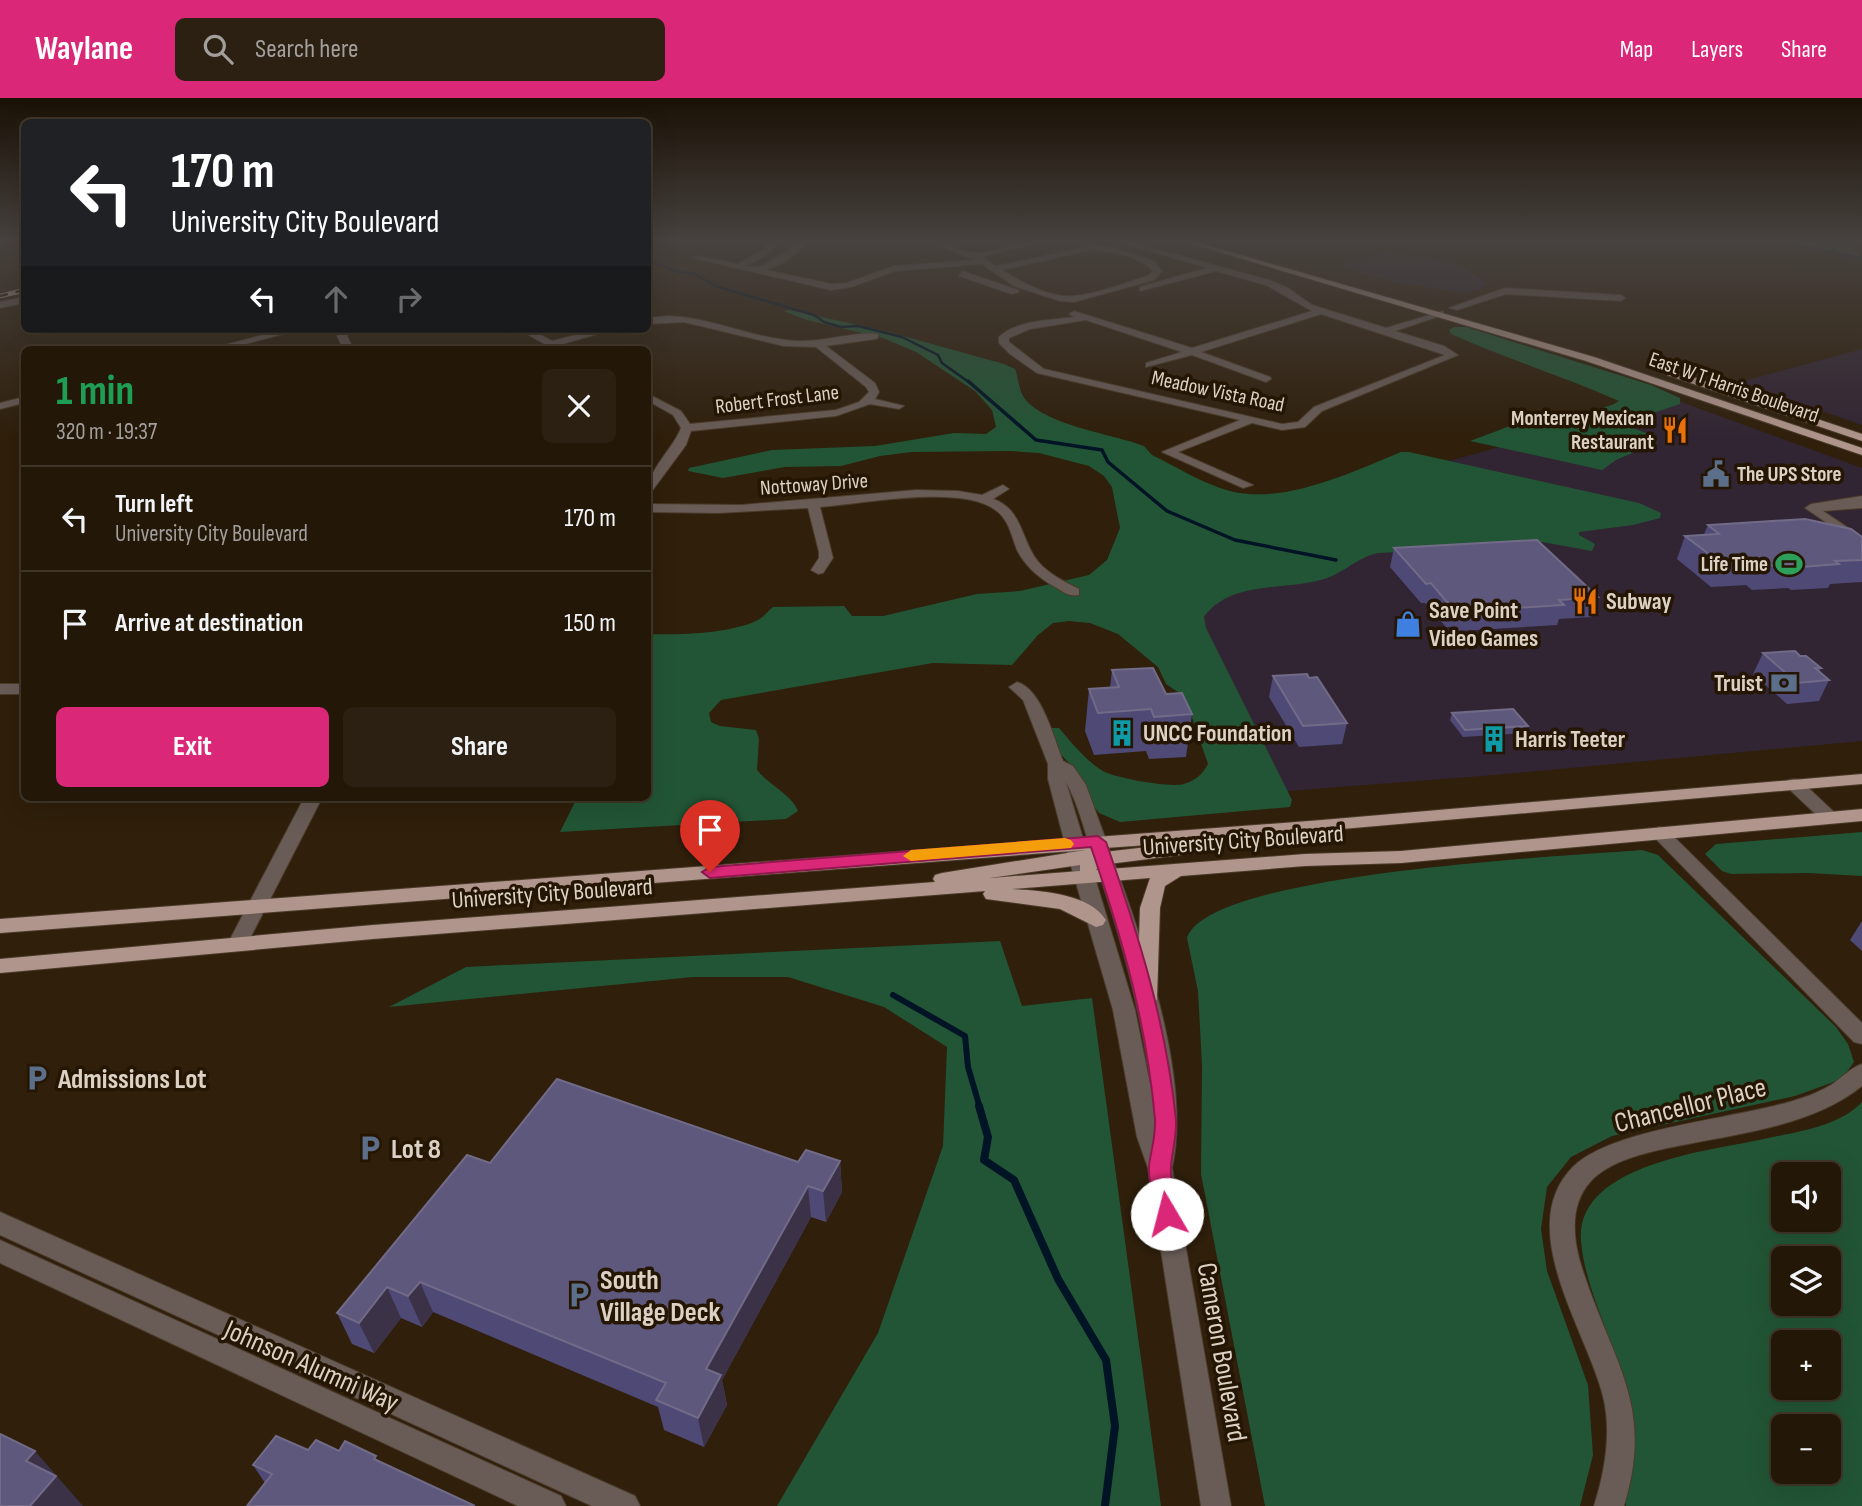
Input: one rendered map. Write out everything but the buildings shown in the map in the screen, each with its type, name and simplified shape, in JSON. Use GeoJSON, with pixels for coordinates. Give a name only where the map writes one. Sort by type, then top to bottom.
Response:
{"type":"FeatureCollection","features":[{"type":"Feature","properties":{"kind":"main road","name":"East W T Harris Boulevard"},"geometry":{"type":"LineString","coordinates":[[1436,308],[1862,450]]}},
{"type":"Feature","properties":{"kind":"main road","name":"East W T Harris Boulevard"},"geometry":{"type":"LineString","coordinates":[[1441,309],[1454,308],[1470,312]]}},
{"type":"Feature","properties":{"kind":"main road"},"geometry":{"type":"LineString","coordinates":[[1441,309],[1683,377]]}},
{"type":"Feature","properties":{"kind":"main road","name":"East W T Harris Boulevard"},"geometry":{"type":"LineString","coordinates":[[1540,332],[1621,357]]}},
{"type":"Feature","properties":{"kind":"main road","name":"East W T Harris Boulevard"},"geometry":{"type":"LineString","coordinates":[[1658,369],[1862,438]]}},
{"type":"Feature","properties":{"kind":"main road","name":"University City Boulevard"},"geometry":{"type":"LineString","coordinates":[[0,926],[256,907],[1104,859],[1280,836],[1322,826],[1862,779]]}},
{"type":"Feature","properties":{"kind":"main road","name":"University City Boulevard"},"geometry":{"type":"LineString","coordinates":[[1104,859],[1182,870],[1305,860],[1401,857],[1862,815]]}},
{"type":"Feature","properties":{"kind":"main road"},"geometry":{"type":"LineString","coordinates":[[796,900],[1079,860],[1094,853],[1104,859]]}},
{"type":"Feature","properties":{"kind":"main road","name":"University City Boulevard"},"geometry":{"type":"LineString","coordinates":[[0,966],[905,892],[1079,860]]}},
{"type":"Feature","properties":{"kind":"main road"},"geometry":{"type":"LineString","coordinates":[[1147,999],[1153,895],[1159,880],[1182,870]]}},
{"type":"Feature","properties":{"kind":"main road"},"geometry":{"type":"LineString","coordinates":[[905,892],[994,894],[1042,899],[1080,909],[1096,920]]}},
{"type":"Feature","properties":{"kind":"street"},"geometry":{"type":"LineString","coordinates":[[1059,308],[1149,336],[1266,379]]}},
{"type":"Feature","properties":{"kind":"street"},"geometry":{"type":"LineString","coordinates":[[1066,310],[1074,308]]}},
{"type":"Feature","properties":{"kind":"street","name":"Meadow Vista Road"},"geometry":{"type":"LineString","coordinates":[[1085,317],[1063,323],[1016,329],[1004,337],[1004,343],[1041,371],[1282,427],[1301,425],[1318,409],[1453,355],[1452,352],[1311,308]]}},
{"type":"Feature","properties":{"kind":"street"},"geometry":{"type":"LineString","coordinates":[[1385,331],[1441,309]]}},
{"type":"Feature","properties":{"kind":"street"},"geometry":{"type":"LineString","coordinates":[[1150,365],[1320,311]]}},
{"type":"Feature","properties":{"kind":"street"},"geometry":{"type":"LineString","coordinates":[[651,320],[682,314],[776,341],[820,346],[874,336]]}},
{"type":"Feature","properties":{"kind":"street"},"geometry":{"type":"LineString","coordinates":[[227,346],[281,333]]}},
{"type":"Feature","properties":{"kind":"street"},"geometry":{"type":"LineString","coordinates":[[530,333],[554,346]]}},
{"type":"Feature","properties":{"kind":"street"},"geometry":{"type":"LineString","coordinates":[[550,344],[594,333]]}},
{"type":"Feature","properties":{"kind":"street","name":"Robert Frost Lane"},"geometry":{"type":"LineString","coordinates":[[687,428],[836,412],[855,408],[869,401],[874,392],[871,385],[820,346]]}},
{"type":"Feature","properties":{"kind":"street"},"geometry":{"type":"LineString","coordinates":[[651,399],[677,413],[687,428],[680,444],[651,484]]}},
{"type":"Feature","properties":{"kind":"street"},"geometry":{"type":"LineString","coordinates":[[0,406],[21,401]]}},
{"type":"Feature","properties":{"kind":"street","name":"Robert Frost Lane"},"geometry":{"type":"LineString","coordinates":[[869,401],[899,406]]}},
{"type":"Feature","properties":{"kind":"street"},"geometry":{"type":"LineString","coordinates":[[1247,485],[1168,452],[1251,420]]}},
{"type":"Feature","properties":{"kind":"street"},"geometry":{"type":"LineString","coordinates":[[983,500],[1003,489]]}},
{"type":"Feature","properties":{"kind":"street","name":"Nottoway Drive"},"geometry":{"type":"LineString","coordinates":[[651,508],[715,510],[942,494],[983,500],[1003,509],[1010,516],[1026,553],[1037,569],[1074,592]]}},
{"type":"Feature","properties":{"kind":"street"},"geometry":{"type":"LineString","coordinates":[[1862,502],[1811,508],[1862,543]]}},
{"type":"Feature","properties":{"kind":"street"},"geometry":{"type":"LineString","coordinates":[[813,504],[826,552],[826,558],[818,570]]}},
{"type":"Feature","properties":{"kind":"street"},"geometry":{"type":"LineString","coordinates":[[1017,687],[1030,698],[1056,764]]}},
{"type":"Feature","properties":{"kind":"street"},"geometry":{"type":"LineString","coordinates":[[0,689],[21,689]]}},
{"type":"Feature","properties":{"kind":"street","name":"Cameron Boulevard"},"geometry":{"type":"LineString","coordinates":[[1160,1168],[1166,1139],[1161,1072],[1134,948],[1075,780],[1067,770],[1056,764],[1056,779],[1124,1010],[1149,1137],[1160,1168],[1216,1506]]}},
{"type":"Feature","properties":{"kind":"street"},"geometry":{"type":"LineString","coordinates":[[1794,784],[1830,818]]}},
{"type":"Feature","properties":{"kind":"street"},"geometry":{"type":"LineString","coordinates":[[237,945],[311,801]]}},
{"type":"Feature","properties":{"kind":"street"},"geometry":{"type":"LineString","coordinates":[[1660,833],[1862,1037]]}},
{"type":"Feature","properties":{"kind":"street","name":"Chancellor Place"},"geometry":{"type":"LineString","coordinates":[[1609,1506],[1619,1469],[1620,1410],[1609,1372],[1568,1265],[1562,1235],[1566,1198],[1580,1177],[1604,1158],[1643,1146],[1804,1108],[1836,1094],[1862,1073]]}},
{"type":"Feature","properties":{"kind":"street","name":"Johnson Alumni Way"},"geometry":{"type":"LineString","coordinates":[[0,1223],[625,1506]]}},
{"type":"Feature","properties":{"kind":"street","name":"Johnson Alumni Way"},"geometry":{"type":"LineString","coordinates":[[0,1251],[551,1506]]}},
{"type":"Feature","properties":{"kind":"shaded area"},"geometry":{"type":"Polygon","coordinates":[[[1862,349],[1862,425],[1740,382],[1862,349]]]}},
{"type":"Feature","properties":{"kind":"shaded area"},"geometry":{"type":"Polygon","coordinates":[[[1673,399],[1862,468],[1862,741],[1275,792],[1153,543],[1673,399]]]}},
{"type":"Feature","properties":{"kind":"green space"},"geometry":{"type":"Polygon","coordinates":[[[790,310],[885,331],[1004,364],[1015,369],[1023,396],[1045,414],[1144,446],[1152,455],[1200,480],[1230,491],[1273,494],[1295,490],[1340,477],[1401,452],[1409,452],[1639,503],[1661,513],[1660,518],[1633,525],[1579,532],[1579,535],[1595,544],[1592,551],[1537,541],[1477,548],[1378,553],[1324,579],[1243,592],[1215,605],[1204,617],[1206,628],[1292,800],[1290,807],[1120,822],[1099,813],[1091,803],[1080,775],[1056,749],[1050,728],[1059,728],[1085,757],[1103,771],[1130,779],[1167,785],[1184,784],[1198,777],[1208,764],[1185,697],[1166,684],[1158,667],[1118,634],[1090,623],[1069,621],[1053,623],[1038,635],[1012,665],[933,663],[721,700],[709,713],[711,722],[720,726],[756,730],[759,739],[757,770],[791,800],[798,811],[786,819],[560,832],[576,801],[651,801],[651,634],[688,634],[731,629],[758,620],[773,607],[844,606],[852,616],[883,616],[977,594],[1020,591],[1089,575],[1107,560],[1120,528],[1112,487],[1104,476],[1089,466],[1039,453],[911,452],[880,456],[841,466],[785,467],[723,478],[688,471],[689,468],[772,450],[875,446],[954,433],[986,434],[996,427],[992,410],[975,391],[916,352],[883,338],[807,320],[783,311],[790,310]]]}},
{"type":"Feature","properties":{"kind":"green space"},"geometry":{"type":"Polygon","coordinates":[[[1466,327],[1651,385],[1680,398],[1680,404],[1627,422],[1627,426],[1652,435],[1658,442],[1616,460],[1602,470],[1470,441],[1550,411],[1574,415],[1619,401],[1451,334],[1449,330],[1466,327]]]}},
{"type":"Feature","properties":{"kind":"green space"},"geometry":{"type":"Polygon","coordinates":[[[1862,832],[1862,876],[1808,873],[1731,874],[1722,871],[1705,854],[1716,844],[1862,832]]]}},
{"type":"Feature","properties":{"kind":"green space"},"geometry":{"type":"Polygon","coordinates":[[[1642,850],[1658,855],[1836,1027],[1848,1044],[1854,1062],[1842,1079],[1795,1096],[1612,1136],[1571,1157],[1547,1187],[1541,1229],[1547,1271],[1588,1385],[1593,1455],[1580,1506],[1265,1506],[1201,1174],[1202,1065],[1198,991],[1187,938],[1210,916],[1257,897],[1322,883],[1473,863],[1642,850]]]}},
{"type":"Feature","properties":{"kind":"green space"},"geometry":{"type":"Polygon","coordinates":[[[1000,941],[1022,1006],[1092,998],[1161,1506],[777,1506],[878,1333],[943,1146],[947,1047],[884,1007],[788,977],[693,977],[389,1007],[466,967],[1000,941]]]}},
{"type":"Feature","properties":{"kind":"green space"},"geometry":{"type":"Polygon","coordinates":[[[1862,1102],[1862,1506],[1626,1506],[1623,1474],[1623,1393],[1617,1362],[1583,1259],[1581,1241],[1585,1215],[1599,1195],[1621,1179],[1648,1166],[1708,1150],[1814,1128],[1841,1118],[1862,1102]]]}},
{"type":"Feature","properties":{"kind":"waterway"},"geometry":{"type":"LineString","coordinates":[[789,308],[841,327],[858,326],[902,337],[938,355],[942,363],[970,383]]}},
{"type":"Feature","properties":{"kind":"waterway"},"geometry":{"type":"LineString","coordinates":[[968,381],[1036,440],[1102,450],[1108,462],[1167,511],[1235,540],[1336,560]]}},
{"type":"Feature","properties":{"kind":"waterway"},"geometry":{"type":"LineString","coordinates":[[893,995],[965,1036],[968,1067],[980,1108]]}},
{"type":"Feature","properties":{"kind":"waterway"},"geometry":{"type":"LineString","coordinates":[[979,1106],[988,1137],[984,1160],[1014,1180],[1058,1279],[1106,1360],[1115,1426],[1105,1506]]}},
{"type":"Feature","properties":{"kind":"slow traffic"},"geometry":{"type":"LineString","coordinates":[[911,856],[1065,844]]}},
{"type":"Feature","properties":{"kind":"place","name":"Monterrey Mexican Restaurant"},"geometry":{"type":"Point","coordinates":[1675,430]}},
{"type":"Feature","properties":{"kind":"place","name":"The UPS Store"},"geometry":{"type":"Point","coordinates":[1716,474]}},
{"type":"Feature","properties":{"kind":"place","name":"Life Time"},"geometry":{"type":"Point","coordinates":[1789,564]}},
{"type":"Feature","properties":{"kind":"place","name":"Subway"},"geometry":{"type":"Point","coordinates":[1585,601]}},
{"type":"Feature","properties":{"kind":"place","name":"Save Point Video Games"},"geometry":{"type":"Point","coordinates":[1408,624]}},
{"type":"Feature","properties":{"kind":"place","name":"Truist"},"geometry":{"type":"Point","coordinates":[1784,683]}},
{"type":"Feature","properties":{"kind":"place","name":"UNCC Foundation"},"geometry":{"type":"Point","coordinates":[1122,733]}},
{"type":"Feature","properties":{"kind":"place","name":"Harris Teeter"},"geometry":{"type":"Point","coordinates":[1494,739]}},
{"type":"Feature","properties":{"kind":"place","name":"Admissions Lot"},"geometry":{"type":"Point","coordinates":[37,1078]}},
{"type":"Feature","properties":{"kind":"place","name":"Lot 8"},"geometry":{"type":"Point","coordinates":[370,1148]}},
{"type":"Feature","properties":{"kind":"place","name":"South Village Deck"},"geometry":{"type":"Point","coordinates":[579,1295]}},
{"type":"Feature","properties":{"kind":"route"},"geometry":{"type":"LineString","coordinates":[[710,872],[1098,842],[1134,948],[1154,1029],[1165,1121],[1166,1139],[1160,1168],[1167,1214]]}}]}
